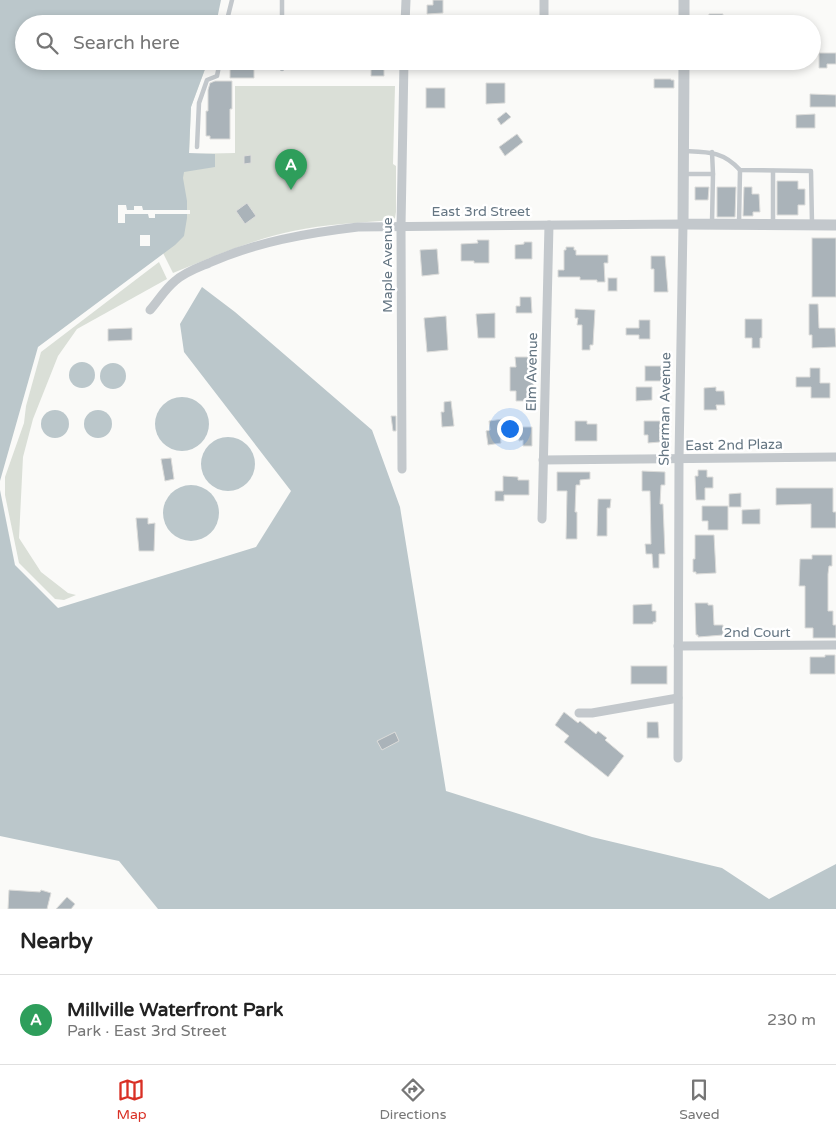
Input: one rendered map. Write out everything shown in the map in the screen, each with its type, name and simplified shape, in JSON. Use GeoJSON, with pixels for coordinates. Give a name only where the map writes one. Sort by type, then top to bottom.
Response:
{"type":"FeatureCollection","features":[{"type":"Feature","properties":{"kind":"street"},"geometry":{"type":"LineString","coordinates":[[405,15],[406,0]]}},
{"type":"Feature","properties":{"kind":"street"},"geometry":{"type":"LineString","coordinates":[[544,0],[544,15]]}},
{"type":"Feature","properties":{"kind":"street"},"geometry":{"type":"LineString","coordinates":[[684,0],[684,15]]}},
{"type":"Feature","properties":{"kind":"street","name":"Maple Avenue"},"geometry":{"type":"LineString","coordinates":[[402,469],[401,226],[404,70]]}},
{"type":"Feature","properties":{"kind":"street","name":"Sherman Avenue"},"geometry":{"type":"LineString","coordinates":[[678,758],[679,459],[684,70]]}},
{"type":"Feature","properties":{"kind":"street","name":"East 3rd Street"},"geometry":{"type":"LineString","coordinates":[[150,310],[173,282],[185,273],[234,251],[292,237],[340,229],[401,226],[836,225]]}},
{"type":"Feature","properties":{"kind":"street","name":"Elm Avenue"},"geometry":{"type":"LineString","coordinates":[[542,519],[549,226]]}},
{"type":"Feature","properties":{"kind":"street","name":"East 2nd Plaza"},"geometry":{"type":"LineString","coordinates":[[543,460],[836,457]]}},
{"type":"Feature","properties":{"kind":"street","name":"2nd Court"},"geometry":{"type":"LineString","coordinates":[[678,646],[836,645]]}},
{"type":"Feature","properties":{"kind":"street"},"geometry":{"type":"LineString","coordinates":[[579,713],[592,713],[678,698]]}},
{"type":"Feature","properties":{"kind":"lane"},"geometry":{"type":"LineString","coordinates":[[228,15],[232,0]]}},
{"type":"Feature","properties":{"kind":"lane"},"geometry":{"type":"LineString","coordinates":[[282,0],[282,15]]}},
{"type":"Feature","properties":{"kind":"lane"},"geometry":{"type":"LineString","coordinates":[[197,147],[199,103],[207,80],[216,76],[218,70]]}},
{"type":"Feature","properties":{"kind":"lane"},"geometry":{"type":"LineString","coordinates":[[684,151],[712,152],[730,159],[740,170],[739,225]]}},
{"type":"Feature","properties":{"kind":"lane"},"geometry":{"type":"LineString","coordinates":[[712,152],[712,224]]}},
{"type":"Feature","properties":{"kind":"lane"},"geometry":{"type":"LineString","coordinates":[[740,170],[811,171],[812,225]]}},
{"type":"Feature","properties":{"kind":"lane"},"geometry":{"type":"LineString","coordinates":[[773,171],[773,225]]}},
{"type":"Feature","properties":{"kind":"lane"},"geometry":{"type":"LineString","coordinates":[[683,174],[713,174]]}},
{"type":"Feature","properties":{"kind":"shaded area"},"geometry":{"type":"Polygon","coordinates":[[[0,0],[221,0],[218,15],[15,15],[15,70],[205,70],[191,107],[189,153],[215,154],[215,167],[184,172],[187,218],[184,236],[175,245],[38,347],[0,481],[0,0]]]}},
{"type":"Feature","properties":{"kind":"shaded area"},"geometry":{"type":"Polygon","coordinates":[[[199,70],[205,70],[191,107],[189,154],[235,153],[235,86],[395,86],[393,164],[396,166],[396,212],[395,218],[392,220],[342,224],[293,231],[232,249],[173,273],[163,253],[53,211],[199,70]]]}},
{"type":"Feature","properties":{"kind":"shaded area"},"geometry":{"type":"Polygon","coordinates":[[[159,262],[167,279],[77,329],[58,356],[33,419],[23,457],[19,538],[41,572],[68,593],[76,595],[64,600],[55,599],[19,563],[5,495],[5,477],[24,423],[26,406],[41,352],[159,262]]]}},
{"type":"Feature","properties":{"kind":"shaded area"},"geometry":{"type":"Polygon","coordinates":[[[202,287],[235,312],[372,430],[400,507],[446,791],[592,837],[722,868],[769,899],[836,864],[836,909],[158,909],[119,861],[0,836],[0,490],[15,565],[58,608],[256,547],[291,491],[184,352],[180,324],[202,287]]]}},
{"type":"Feature","properties":{"kind":"shaded area"},"geometry":{"type":"Polygon","coordinates":[[[82,362],[91,366],[95,375],[91,384],[82,388],[73,384],[69,375],[73,366],[82,362]]]}},
{"type":"Feature","properties":{"kind":"shaded area"},"geometry":{"type":"Polygon","coordinates":[[[113,363],[122,367],[126,376],[122,385],[113,389],[104,385],[100,376],[104,367],[113,363]]]}},
{"type":"Feature","properties":{"kind":"shaded area"},"geometry":{"type":"Polygon","coordinates":[[[177,397],[187,397],[197,401],[205,409],[209,424],[205,439],[197,447],[187,451],[177,451],[167,447],[159,439],[155,429],[155,419],[159,409],[167,401],[177,397]]]}},
{"type":"Feature","properties":{"kind":"shaded area"},"geometry":{"type":"Polygon","coordinates":[[[55,410],[65,414],[69,424],[65,434],[55,438],[45,434],[41,424],[45,414],[55,410]]]}},
{"type":"Feature","properties":{"kind":"shaded area"},"geometry":{"type":"Polygon","coordinates":[[[98,410],[108,414],[112,424],[108,434],[98,438],[88,434],[84,424],[88,414],[98,410]]]}},
{"type":"Feature","properties":{"kind":"shaded area"},"geometry":{"type":"Polygon","coordinates":[[[228,437],[238,439],[247,445],[253,454],[255,464],[253,474],[247,483],[238,489],[228,491],[218,489],[209,483],[203,474],[201,464],[203,454],[209,445],[218,439],[228,437]]]}},
{"type":"Feature","properties":{"kind":"shaded area"},"geometry":{"type":"Polygon","coordinates":[[[191,485],[202,487],[211,493],[217,502],[219,513],[217,524],[211,533],[202,539],[191,541],[180,539],[171,533],[165,524],[163,513],[165,502],[171,493],[180,487],[191,485]]]}},
{"type":"Feature","properties":{"kind":"pier"},"geometry":{"type":"Polygon","coordinates":[[[118,205],[126,205],[127,210],[134,210],[134,206],[142,206],[143,210],[190,210],[190,214],[155,214],[155,218],[149,218],[148,214],[125,214],[125,223],[118,223],[118,205]]]}},
{"type":"Feature","properties":{"kind":"pier"},"geometry":{"type":"Polygon","coordinates":[[[140,235],[150,235],[150,246],[140,246],[140,235]]]}},
{"type":"Feature","properties":{"kind":"building"},"geometry":{"type":"Polygon","coordinates":[[[433,0],[443,0],[443,13],[427,14],[427,5],[433,5],[433,0]]]}},
{"type":"Feature","properties":{"kind":"building"},"geometry":{"type":"Polygon","coordinates":[[[821,53],[836,53],[836,64],[827,64],[827,68],[821,68],[821,53]]]}},
{"type":"Feature","properties":{"kind":"building"},"geometry":{"type":"Polygon","coordinates":[[[230,70],[254,70],[254,78],[230,78],[230,70]]]}},
{"type":"Feature","properties":{"kind":"building"},"geometry":{"type":"Polygon","coordinates":[[[371,70],[384,70],[384,76],[371,76],[371,70]]]}},
{"type":"Feature","properties":{"kind":"building"},"geometry":{"type":"Polygon","coordinates":[[[654,79],[674,80],[674,88],[654,88],[654,79]]]}},
{"type":"Feature","properties":{"kind":"building"},"geometry":{"type":"Polygon","coordinates":[[[215,81],[232,81],[230,139],[210,139],[210,136],[206,136],[208,90],[210,83],[215,81]]]}},
{"type":"Feature","properties":{"kind":"building"},"geometry":{"type":"Polygon","coordinates":[[[486,83],[505,83],[505,103],[486,104],[486,83]]]}},
{"type":"Feature","properties":{"kind":"building"},"geometry":{"type":"Polygon","coordinates":[[[426,88],[445,88],[445,108],[426,108],[426,88]]]}},
{"type":"Feature","properties":{"kind":"building"},"geometry":{"type":"Polygon","coordinates":[[[810,94],[836,95],[836,107],[810,107],[810,94]]]}},
{"type":"Feature","properties":{"kind":"building"},"geometry":{"type":"Polygon","coordinates":[[[506,112],[511,117],[501,125],[497,119],[506,112]]]}},
{"type":"Feature","properties":{"kind":"building"},"geometry":{"type":"Polygon","coordinates":[[[815,114],[815,128],[796,128],[796,115],[815,114]]]}},
{"type":"Feature","properties":{"kind":"building"},"geometry":{"type":"Polygon","coordinates":[[[517,134],[523,142],[505,156],[499,147],[517,134]]]}},
{"type":"Feature","properties":{"kind":"building"},"geometry":{"type":"Polygon","coordinates":[[[251,155],[251,163],[244,164],[244,156],[251,155]]]}},
{"type":"Feature","properties":{"kind":"building"},"geometry":{"type":"Polygon","coordinates":[[[777,181],[798,181],[798,189],[805,189],[805,205],[798,205],[798,215],[777,215],[777,181]]]}},
{"type":"Feature","properties":{"kind":"building"},"geometry":{"type":"Polygon","coordinates":[[[695,187],[709,187],[708,200],[695,200],[695,187]]]}},
{"type":"Feature","properties":{"kind":"building"},"geometry":{"type":"Polygon","coordinates":[[[717,187],[736,187],[735,217],[717,217],[717,187]]]}},
{"type":"Feature","properties":{"kind":"building"},"geometry":{"type":"Polygon","coordinates":[[[744,187],[752,187],[752,194],[759,194],[760,212],[753,212],[753,216],[743,216],[744,187]]]}},
{"type":"Feature","properties":{"kind":"building"},"geometry":{"type":"Polygon","coordinates":[[[247,203],[256,216],[245,224],[236,211],[247,203]]]}},
{"type":"Feature","properties":{"kind":"building"},"geometry":{"type":"Polygon","coordinates":[[[812,238],[836,238],[836,297],[812,297],[812,238]]]}},
{"type":"Feature","properties":{"kind":"building"},"geometry":{"type":"Polygon","coordinates":[[[477,240],[489,240],[489,263],[461,261],[461,244],[478,243],[477,240]]]}},
{"type":"Feature","properties":{"kind":"building"},"geometry":{"type":"Polygon","coordinates":[[[524,242],[532,242],[532,259],[515,259],[515,245],[524,244],[524,242]]]}},
{"type":"Feature","properties":{"kind":"building"},"geometry":{"type":"Polygon","coordinates":[[[566,247],[574,247],[576,255],[608,255],[608,263],[604,263],[605,282],[580,280],[580,277],[558,277],[558,270],[564,270],[564,250],[566,250],[566,247]]]}},
{"type":"Feature","properties":{"kind":"building"},"geometry":{"type":"Polygon","coordinates":[[[437,249],[439,274],[422,276],[420,250],[437,249]]]}},
{"type":"Feature","properties":{"kind":"building"},"geometry":{"type":"Polygon","coordinates":[[[651,256],[665,256],[668,292],[654,292],[654,269],[651,269],[651,256]]]}},
{"type":"Feature","properties":{"kind":"building"},"geometry":{"type":"Polygon","coordinates":[[[608,278],[617,278],[617,291],[608,291],[608,278]]]}},
{"type":"Feature","properties":{"kind":"building"},"geometry":{"type":"Polygon","coordinates":[[[520,297],[531,297],[532,313],[516,313],[516,306],[520,306],[520,297]]]}},
{"type":"Feature","properties":{"kind":"building"},"geometry":{"type":"Polygon","coordinates":[[[809,304],[818,304],[819,328],[835,328],[836,347],[812,348],[812,335],[809,335],[809,304]]]}},
{"type":"Feature","properties":{"kind":"building"},"geometry":{"type":"Polygon","coordinates":[[[575,309],[595,310],[593,345],[590,345],[590,350],[582,350],[582,325],[577,325],[578,318],[575,318],[575,309]]]}},
{"type":"Feature","properties":{"kind":"building"},"geometry":{"type":"Polygon","coordinates":[[[495,313],[495,338],[478,338],[476,314],[495,313]]]}},
{"type":"Feature","properties":{"kind":"building"},"geometry":{"type":"Polygon","coordinates":[[[446,316],[448,350],[427,352],[424,318],[446,316]]]}},
{"type":"Feature","properties":{"kind":"building"},"geometry":{"type":"Polygon","coordinates":[[[745,319],[762,319],[760,348],[752,348],[752,338],[745,338],[745,319]]]}},
{"type":"Feature","properties":{"kind":"building"},"geometry":{"type":"Polygon","coordinates":[[[639,320],[650,320],[650,339],[639,339],[639,335],[626,335],[626,328],[639,328],[639,320]]]}},
{"type":"Feature","properties":{"kind":"building"},"geometry":{"type":"Polygon","coordinates":[[[132,328],[132,340],[108,341],[108,329],[132,328]]]}},
{"type":"Feature","properties":{"kind":"building"},"geometry":{"type":"Polygon","coordinates":[[[515,357],[530,357],[530,365],[534,365],[533,401],[516,401],[516,391],[510,391],[510,367],[516,367],[515,357]]]}},
{"type":"Feature","properties":{"kind":"building"},"geometry":{"type":"Polygon","coordinates":[[[645,366],[671,366],[671,381],[645,381],[645,366]]]}},
{"type":"Feature","properties":{"kind":"building"},"geometry":{"type":"Polygon","coordinates":[[[810,368],[820,368],[820,383],[830,383],[830,398],[811,398],[811,387],[796,387],[796,377],[810,377],[810,368]]]}},
{"type":"Feature","properties":{"kind":"building"},"geometry":{"type":"Polygon","coordinates":[[[636,387],[652,387],[652,400],[636,401],[636,387]]]}},
{"type":"Feature","properties":{"kind":"building"},"geometry":{"type":"Polygon","coordinates":[[[716,387],[716,391],[724,391],[725,405],[716,405],[717,410],[704,410],[704,388],[716,387]]]}},
{"type":"Feature","properties":{"kind":"building"},"geometry":{"type":"Polygon","coordinates":[[[451,401],[454,426],[442,427],[441,412],[444,412],[444,402],[451,401]]]}},
{"type":"Feature","properties":{"kind":"building"},"geometry":{"type":"Polygon","coordinates":[[[391,416],[396,416],[396,431],[393,431],[391,416]]]}},
{"type":"Feature","properties":{"kind":"building"},"geometry":{"type":"Polygon","coordinates":[[[503,419],[505,428],[499,429],[501,443],[488,445],[486,431],[490,430],[489,421],[503,419]]]}},
{"type":"Feature","properties":{"kind":"building"},"geometry":{"type":"Polygon","coordinates":[[[575,421],[587,421],[587,424],[597,424],[597,441],[575,441],[575,421]]]}},
{"type":"Feature","properties":{"kind":"building"},"geometry":{"type":"Polygon","coordinates":[[[644,421],[660,421],[660,442],[648,443],[648,435],[644,435],[644,421]]]}},
{"type":"Feature","properties":{"kind":"building"},"geometry":{"type":"Polygon","coordinates":[[[522,427],[532,427],[532,446],[523,446],[523,440],[519,441],[519,431],[522,431],[522,427]]]}},
{"type":"Feature","properties":{"kind":"building"},"geometry":{"type":"Polygon","coordinates":[[[171,458],[174,479],[165,481],[161,459],[171,458]]]}},
{"type":"Feature","properties":{"kind":"building"},"geometry":{"type":"Polygon","coordinates":[[[698,470],[707,470],[707,477],[713,477],[713,488],[705,488],[705,500],[696,500],[695,476],[698,476],[698,470]]]}},
{"type":"Feature","properties":{"kind":"building"},"geometry":{"type":"Polygon","coordinates":[[[642,471],[665,472],[665,485],[661,485],[660,504],[663,504],[665,554],[659,554],[659,568],[653,568],[652,554],[646,554],[645,544],[651,544],[650,491],[642,491],[642,471]]]}},
{"type":"Feature","properties":{"kind":"building"},"geometry":{"type":"Polygon","coordinates":[[[557,472],[590,472],[590,479],[580,480],[580,485],[576,485],[577,539],[566,539],[567,491],[557,491],[557,472]]]}},
{"type":"Feature","properties":{"kind":"building"},"geometry":{"type":"Polygon","coordinates":[[[503,476],[518,477],[518,480],[529,480],[529,495],[504,495],[504,501],[495,501],[495,491],[503,491],[503,476]]]}},
{"type":"Feature","properties":{"kind":"building"},"geometry":{"type":"Polygon","coordinates":[[[776,488],[833,488],[833,512],[836,512],[836,528],[811,528],[811,504],[776,505],[776,488]]]}},
{"type":"Feature","properties":{"kind":"building"},"geometry":{"type":"Polygon","coordinates":[[[741,493],[741,507],[729,507],[729,494],[741,493]]]}},
{"type":"Feature","properties":{"kind":"building"},"geometry":{"type":"Polygon","coordinates":[[[598,499],[611,499],[610,508],[607,508],[607,536],[597,536],[598,499]]]}},
{"type":"Feature","properties":{"kind":"building"},"geometry":{"type":"Polygon","coordinates":[[[702,506],[728,506],[728,530],[708,530],[708,521],[702,521],[702,506]]]}},
{"type":"Feature","properties":{"kind":"building"},"geometry":{"type":"Polygon","coordinates":[[[760,509],[760,524],[742,524],[742,510],[760,509]]]}},
{"type":"Feature","properties":{"kind":"building"},"geometry":{"type":"Polygon","coordinates":[[[136,518],[148,518],[148,524],[155,523],[154,551],[139,551],[136,518]]]}},
{"type":"Feature","properties":{"kind":"building"},"geometry":{"type":"Polygon","coordinates":[[[695,535],[714,535],[716,573],[696,574],[696,572],[693,572],[695,535]]]}},
{"type":"Feature","properties":{"kind":"building"},"geometry":{"type":"Polygon","coordinates":[[[812,555],[832,555],[832,566],[829,566],[828,574],[828,611],[833,611],[833,625],[836,625],[836,638],[813,638],[813,628],[805,628],[805,586],[799,586],[800,559],[812,559],[812,555]]]}},
{"type":"Feature","properties":{"kind":"building"},"geometry":{"type":"Polygon","coordinates":[[[695,603],[713,605],[714,625],[723,625],[723,635],[698,637],[696,635],[695,603]]]}},
{"type":"Feature","properties":{"kind":"building"},"geometry":{"type":"Polygon","coordinates":[[[652,604],[652,611],[656,611],[656,622],[653,622],[653,624],[633,624],[633,605],[652,604]]]}},
{"type":"Feature","properties":{"kind":"building"},"geometry":{"type":"Polygon","coordinates":[[[825,655],[835,655],[835,674],[810,674],[810,657],[825,657],[825,655]]]}},
{"type":"Feature","properties":{"kind":"building"},"geometry":{"type":"Polygon","coordinates":[[[631,666],[667,666],[667,684],[631,684],[631,666]]]}},
{"type":"Feature","properties":{"kind":"building"},"geometry":{"type":"Polygon","coordinates":[[[564,712],[578,723],[580,721],[596,734],[598,731],[607,738],[605,740],[624,756],[608,777],[564,742],[569,736],[555,725],[564,712]]]}},
{"type":"Feature","properties":{"kind":"building"},"geometry":{"type":"Polygon","coordinates":[[[647,722],[658,722],[659,738],[647,738],[647,722]]]}},
{"type":"Feature","properties":{"kind":"building"},"geometry":{"type":"Polygon","coordinates":[[[395,732],[399,741],[382,750],[377,741],[395,732]]]}},
{"type":"Feature","properties":{"kind":"building"},"geometry":{"type":"Polygon","coordinates":[[[9,890],[40,892],[41,890],[51,893],[47,909],[8,909],[9,890]]]}},
{"type":"Feature","properties":{"kind":"building"},"geometry":{"type":"Polygon","coordinates":[[[67,897],[75,904],[71,909],[56,909],[67,897]]]}},
{"type":"Feature","properties":{"kind":"place","name":"Millville Waterfront Park"},"geometry":{"type":"Point","coordinates":[291,190]}}]}
